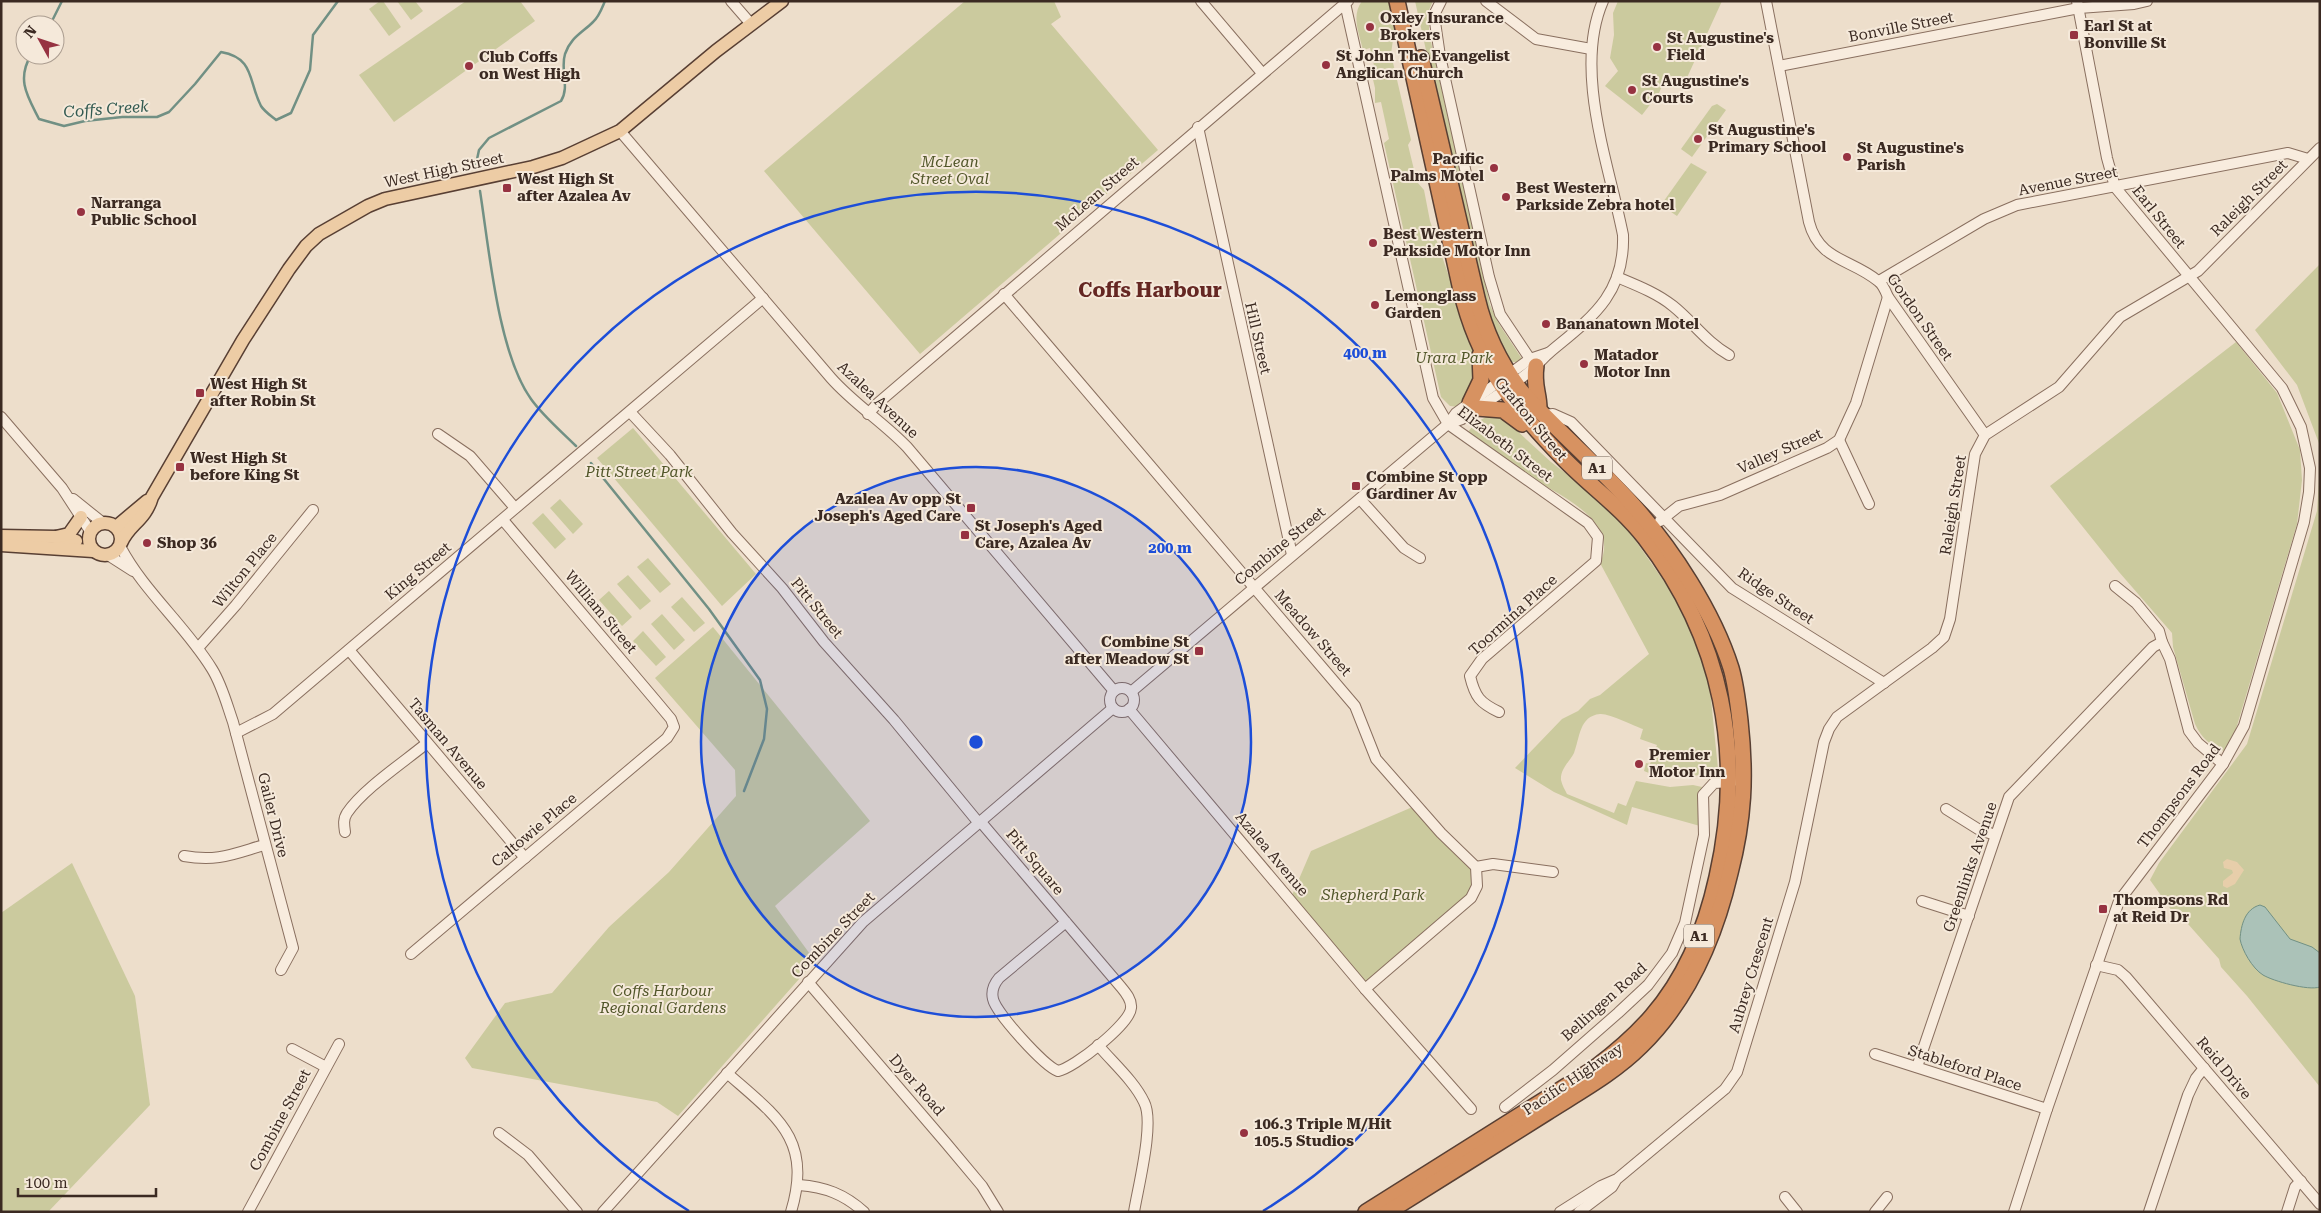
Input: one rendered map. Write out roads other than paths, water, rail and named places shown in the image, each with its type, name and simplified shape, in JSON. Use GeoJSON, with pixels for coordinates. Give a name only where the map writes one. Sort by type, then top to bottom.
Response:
{"type":"FeatureCollection","features":[{"type":"Feature","properties":{"kind":"highway","name":"Grafton Street"},"geometry":{"type":"LineString","coordinates":[[1397,1],[1467,316],[1479,348],[1564,460],[1601,491],[1632,523]]}},
{"type":"Feature","properties":{"kind":"highway","name":"Grafton Street"},"geometry":{"type":"LineString","coordinates":[[1408,1],[1482,316],[1506,382],[1544,410],[1652,527]]}},
{"type":"Feature","properties":{"kind":"highway"},"geometry":{"type":"LineString","coordinates":[[1479,348],[1481,380],[1474,406],[1507,411],[1556,458],[1564,460]]}},
{"type":"Feature","properties":{"kind":"highway"},"geometry":{"type":"LineString","coordinates":[[1533,362],[1534,385],[1544,410]]}},
{"type":"Feature","properties":{"kind":"highway","name":"Pacific Highway"},"geometry":{"type":"LineString","coordinates":[[1388,1212],[1597,1081],[1641,1046],[1660,1026],[1688,985],[1717,922],[1741,827],[1737,782],[1720,692],[1707,646],[1675,581],[1632,523]]}},
{"type":"Feature","properties":{"kind":"highway","name":"Pacific Highway"},"geometry":{"type":"LineString","coordinates":[[1366,1212],[1595,1068],[1626,1044],[1654,1015],[1688,961],[1707,914],[1722,855],[1737,782],[1738,704],[1726,655],[1693,588],[1652,527]]}},
{"type":"Feature","properties":{"kind":"main road","name":"West High Street"},"geometry":{"type":"LineString","coordinates":[[120,544],[145,515],[152,497],[243,340],[294,263],[319,234],[368,206],[385,199],[533,167],[562,158],[620,131],[782,1]]}},
{"type":"Feature","properties":{"kind":"main road","name":"West High Street"},"geometry":{"type":"LineString","coordinates":[[116,527],[152,497]]}},
{"type":"Feature","properties":{"kind":"main road"},"geometry":{"type":"LineString","coordinates":[[56,537],[69,534],[81,517]]}},
{"type":"Feature","properties":{"kind":"main road"},"geometry":{"type":"LineString","coordinates":[[1,536],[56,537],[74,541],[89,534],[103,522],[116,527],[120,534],[120,544],[108,555],[94,551],[1,545]]}},
{"type":"Feature","properties":{"kind":"main road"},"geometry":{"type":"LineString","coordinates":[[89,534],[88,542],[94,551]]}},
{"type":"Feature","properties":{"kind":"street"},"geometry":{"type":"LineString","coordinates":[[731,1],[751,24]]}},
{"type":"Feature","properties":{"kind":"street"},"geometry":{"type":"LineString","coordinates":[[1201,1],[1262,73]]}},
{"type":"Feature","properties":{"kind":"street"},"geometry":{"type":"LineString","coordinates":[[1441,1],[1434,15],[1438,48],[1489,277],[1500,314],[1533,362]]}},
{"type":"Feature","properties":{"kind":"street"},"geometry":{"type":"LineString","coordinates":[[1486,1],[1536,39],[1591,49]]}},
{"type":"Feature","properties":{"kind":"street","name":"Combine Street"},"geometry":{"type":"LineString","coordinates":[[1131,692],[1448,424],[1462,420],[1474,406],[1548,353],[1584,325],[1597,311],[1617,277],[1624,246],[1593,94],[1591,49],[1598,12],[1603,1]]}},
{"type":"Feature","properties":{"kind":"street","name":"Gordon Street"},"geometry":{"type":"LineString","coordinates":[[1766,1],[1815,239],[1825,250],[1879,281],[1888,298],[1985,435]]}},
{"type":"Feature","properties":{"kind":"street","name":"Bonville Street"},"geometry":{"type":"LineString","coordinates":[[1779,66],[2078,5],[2134,4],[2147,1]]}},
{"type":"Feature","properties":{"kind":"street","name":"McLean Street"},"geometry":{"type":"LineString","coordinates":[[868,414],[878,402],[1198,127],[1347,2]]}},
{"type":"Feature","properties":{"kind":"street","name":"Elizabeth Street"},"geometry":{"type":"LineString","coordinates":[[1347,2],[1433,398],[1448,424],[1588,523],[1598,537]]}},
{"type":"Feature","properties":{"kind":"street","name":"Earl Street"},"geometry":{"type":"LineString","coordinates":[[2078,5],[2106,158],[2115,188],[2282,388]]}},
{"type":"Feature","properties":{"kind":"street","name":"Hill Street"},"geometry":{"type":"LineString","coordinates":[[1198,127],[1292,555]]}},
{"type":"Feature","properties":{"kind":"street","name":"Azalea Avenue"},"geometry":{"type":"LineString","coordinates":[[620,131],[830,378],[868,414],[896,435],[907,447],[1114,691]]}},
{"type":"Feature","properties":{"kind":"street","name":"Raleigh Street"},"geometry":{"type":"LineString","coordinates":[[1829,729],[1838,717],[1944,637],[1950,619],[1975,454],[1985,435],[2060,387],[2120,317],[2198,271],[2320,148]]}},
{"type":"Feature","properties":{"kind":"street","name":"Avenue Street"},"geometry":{"type":"LineString","coordinates":[[1879,281],[2001,210],[2288,154],[2308,159]]}},
{"type":"Feature","properties":{"kind":"street"},"geometry":{"type":"LineString","coordinates":[[1617,277],[1650,292],[1672,306],[1712,345],[1729,355]]}},
{"type":"Feature","properties":{"kind":"street","name":"Meadow Street"},"geometry":{"type":"LineString","coordinates":[[1004,294],[1355,706],[1376,759],[1441,833],[1476,867]]}},
{"type":"Feature","properties":{"kind":"street","name":"King Street"},"geometry":{"type":"LineString","coordinates":[[236,733],[273,714],[763,298]]}},
{"type":"Feature","properties":{"kind":"street","name":"Valley Street"},"geometry":{"type":"LineString","coordinates":[[1652,527],[1679,506],[1720,495],[1827,448],[1839,440],[1856,403],[1888,298]]}},
{"type":"Feature","properties":{"kind":"street","name":"Thompsons Road"},"geometry":{"type":"LineString","coordinates":[[2014,1212],[2047,1109],[2119,902],[2223,764],[2244,726],[2304,522],[2309,492],[2310,468],[2301,427],[2282,388]]}},
{"type":"Feature","properties":{"kind":"street","name":"Grafton Street"},"geometry":{"type":"LineString","coordinates":[[1544,410],[1572,422],[1664,518]]}},
{"type":"Feature","properties":{"kind":"street","name":"Pitt Street"},"geometry":{"type":"LineString","coordinates":[[631,412],[782,588],[824,642],[894,720],[979,822]]}},
{"type":"Feature","properties":{"kind":"street"},"geometry":{"type":"LineString","coordinates":[[1,417],[62,488],[81,517],[89,534]]}},
{"type":"Feature","properties":{"kind":"street"},"geometry":{"type":"LineString","coordinates":[[438,434],[470,456],[515,508]]}},
{"type":"Feature","properties":{"kind":"street"},"geometry":{"type":"LineString","coordinates":[[1839,440],[1869,504]]}},
{"type":"Feature","properties":{"kind":"street"},"geometry":{"type":"LineString","coordinates":[[62,488],[103,522]]}},
{"type":"Feature","properties":{"kind":"street"},"geometry":{"type":"LineString","coordinates":[[1360,499],[1404,548],[1420,558]]}},
{"type":"Feature","properties":{"kind":"street","name":"Wilton Place"},"geometry":{"type":"LineString","coordinates":[[198,648],[236,605],[313,510]]}},
{"type":"Feature","properties":{"kind":"street","name":"Ridge Street"},"geometry":{"type":"LineString","coordinates":[[1664,518],[1732,588],[1744,597],[1884,683]]}},
{"type":"Feature","properties":{"kind":"street","name":"William Street"},"geometry":{"type":"LineString","coordinates":[[502,520],[656,700],[671,719],[674,727]]}},
{"type":"Feature","properties":{"kind":"street","name":"Toormina Place"},"geometry":{"type":"LineString","coordinates":[[1499,712],[1488,706],[1474,694],[1470,676],[1482,659],[1596,561],[1598,537]]}},
{"type":"Feature","properties":{"kind":"street"},"geometry":{"type":"LineString","coordinates":[[120,544],[133,572]]}},
{"type":"Feature","properties":{"kind":"street"},"geometry":{"type":"LineString","coordinates":[[108,555],[133,572],[198,648],[213,670],[236,733]]}},
{"type":"Feature","properties":{"kind":"street"},"geometry":{"type":"LineString","coordinates":[[2115,586],[2136,603],[2159,631],[2170,659],[2189,731],[2198,743],[2223,764]]}},
{"type":"Feature","properties":{"kind":"street","name":"Greenlinks Avenue"},"geometry":{"type":"LineString","coordinates":[[1918,1067],[1995,835],[2010,797],[2153,647],[2162,642]]}},
{"type":"Feature","properties":{"kind":"street","name":"Tasman Avenue"},"geometry":{"type":"LineString","coordinates":[[349,650],[525,858]]}},
{"type":"Feature","properties":{"kind":"street"},"geometry":{"type":"LineString","coordinates":[[1124,688],[1131,692],[1134,700],[1129,709],[1120,712],[1113,708],[1110,700],[1114,691],[1124,688]]}},
{"type":"Feature","properties":{"kind":"street","name":"Combine Street"},"geometry":{"type":"LineString","coordinates":[[603,1212],[808,982],[877,908],[1113,708]]}},
{"type":"Feature","properties":{"kind":"street","name":"Azalea Avenue"},"geometry":{"type":"LineString","coordinates":[[1129,709],[1365,989],[1470,1108]]}},
{"type":"Feature","properties":{"kind":"street","name":"Caltowie Place"},"geometry":{"type":"LineString","coordinates":[[411,954],[667,738],[674,727]]}},
{"type":"Feature","properties":{"kind":"street","name":"Aubrey Crescent"},"geometry":{"type":"LineString","coordinates":[[1560,1212],[1600,1186],[1617,1178],[1725,1089],[1737,1072],[1795,882],[1824,742],[1829,729]]}},
{"type":"Feature","properties":{"kind":"street","name":"Gailer Drive"},"geometry":{"type":"LineString","coordinates":[[236,733],[256,806],[264,845],[293,948],[281,970]]}},
{"type":"Feature","properties":{"kind":"street"},"geometry":{"type":"LineString","coordinates":[[345,832],[344,822],[346,814],[360,798],[427,743]]}},
{"type":"Feature","properties":{"kind":"street","name":"Bellingen Road"},"geometry":{"type":"LineString","coordinates":[[1505,1107],[1553,1070],[1618,1013],[1648,985],[1665,965],[1678,942],[1691,898],[1704,835],[1703,795],[1710,785],[1737,782]]}},
{"type":"Feature","properties":{"kind":"street"},"geometry":{"type":"LineString","coordinates":[[1946,809],[1978,829],[1995,835]]}},
{"type":"Feature","properties":{"kind":"street","name":"Pitt Square"},"geometry":{"type":"LineString","coordinates":[[979,822],[1066,922],[1130,1000],[1131,1008],[1125,1021],[1070,1067],[1058,1071],[1052,1069],[1041,1060],[998,1009],[992,997],[994,984],[999,978],[1066,922]]}},
{"type":"Feature","properties":{"kind":"street"},"geometry":{"type":"LineString","coordinates":[[184,856],[205,860],[264,845]]}},
{"type":"Feature","properties":{"kind":"street"},"geometry":{"type":"LineString","coordinates":[[1365,989],[1471,898],[1477,886],[1476,867],[1493,864],[1554,872]]}},
{"type":"Feature","properties":{"kind":"street"},"geometry":{"type":"LineString","coordinates":[[1922,901],[1969,916]]}},
{"type":"Feature","properties":{"kind":"street","name":"Reid Drive"},"geometry":{"type":"LineString","coordinates":[[2096,965],[2118,970],[2126,977],[2320,1204]]}},
{"type":"Feature","properties":{"kind":"street","name":"Dyer Road"},"geometry":{"type":"LineString","coordinates":[[808,982],[982,1186],[998,1212]]}},
{"type":"Feature","properties":{"kind":"street","name":"Combine Street"},"geometry":{"type":"LineString","coordinates":[[248,1212],[339,1044]]}},
{"type":"Feature","properties":{"kind":"street"},"geometry":{"type":"LineString","coordinates":[[1098,1045],[1138,1093],[1147,1108],[1147,1135],[1134,1212]]}},
{"type":"Feature","properties":{"kind":"street"},"geometry":{"type":"LineString","coordinates":[[292,1049],[326,1067]]}},
{"type":"Feature","properties":{"kind":"street","name":"Stableford Place"},"geometry":{"type":"LineString","coordinates":[[1875,1054],[2047,1109]]}},
{"type":"Feature","properties":{"kind":"street"},"geometry":{"type":"LineString","coordinates":[[2149,1212],[2188,1094],[2196,1078],[2204,1068]]}},
{"type":"Feature","properties":{"kind":"street"},"geometry":{"type":"LineString","coordinates":[[727,1074],[770,1112],[788,1134],[797,1158],[799,1185],[791,1212]]}},
{"type":"Feature","properties":{"kind":"street"},"geometry":{"type":"LineString","coordinates":[[499,1133],[528,1155],[577,1212]]}},
{"type":"Feature","properties":{"kind":"street","name":"Aubrey Crescent"},"geometry":{"type":"LineString","coordinates":[[1579,1212],[1612,1187],[1617,1178]]}},
{"type":"Feature","properties":{"kind":"street"},"geometry":{"type":"LineString","coordinates":[[2286,1212],[2295,1186],[2301,1181]]}},
{"type":"Feature","properties":{"kind":"street"},"geometry":{"type":"LineString","coordinates":[[799,1185],[831,1190],[844,1196],[864,1212]]}},
{"type":"Feature","properties":{"kind":"street"},"geometry":{"type":"LineString","coordinates":[[1785,1197],[1797,1212]]}},
{"type":"Feature","properties":{"kind":"street"},"geometry":{"type":"LineString","coordinates":[[1876,1212],[1887,1197]]}},
{"type":"Feature","properties":{"kind":"waterway","name":"Coffs Creek"},"geometry":{"type":"LineString","coordinates":[[55,15],[62,1]]}},
{"type":"Feature","properties":{"kind":"waterway","name":"Coffs Creek"},"geometry":{"type":"LineString","coordinates":[[27,65],[24,72],[25,88],[39,119],[64,126],[85,121],[122,117],[157,117],[169,112],[221,52],[240,59],[245,65],[261,106],[276,120],[291,113],[310,70],[313,35],[338,1]]}},
{"type":"Feature","properties":{"kind":"waterway"},"geometry":{"type":"LineString","coordinates":[[476,164],[479,150],[489,138],[561,101],[565,90],[564,60],[567,48],[595,20],[605,1]]}},
{"type":"Feature","properties":{"kind":"waterway"},"geometry":{"type":"LineString","coordinates":[[480,191],[496,299],[510,355],[531,399],[576,446]]}},
{"type":"Feature","properties":{"kind":"waterway"},"geometry":{"type":"LineString","coordinates":[[591,463],[709,609],[760,680],[767,709],[764,739],[744,791]]}},
{"type":"Feature","properties":{"kind":"place","name":"Oxley Insurance Brokers"},"geometry":{"type":"Point","coordinates":[1370,27]}},
{"type":"Feature","properties":{"kind":"place","name":"Earl St at Bonville St"},"geometry":{"type":"Point","coordinates":[2074,35]}},
{"type":"Feature","properties":{"kind":"place","name":"St Augustine's Field"},"geometry":{"type":"Point","coordinates":[1657,47]}},
{"type":"Feature","properties":{"kind":"place","name":"St John The Evangelist Anglican Church"},"geometry":{"type":"Point","coordinates":[1326,65]}},
{"type":"Feature","properties":{"kind":"place","name":"Club Coffs on West High"},"geometry":{"type":"Point","coordinates":[469,66]}},
{"type":"Feature","properties":{"kind":"place","name":"St Augustine's Courts"},"geometry":{"type":"Point","coordinates":[1632,90]}},
{"type":"Feature","properties":{"kind":"place","name":"St Augustine's Primary School"},"geometry":{"type":"Point","coordinates":[1698,139]}},
{"type":"Feature","properties":{"kind":"place","name":"St Augustine's Parish"},"geometry":{"type":"Point","coordinates":[1847,157]}},
{"type":"Feature","properties":{"kind":"place","name":"Pacific Palms Motel"},"geometry":{"type":"Point","coordinates":[1494,168]}},
{"type":"Feature","properties":{"kind":"place","name":"West High St after Azalea Av"},"geometry":{"type":"Point","coordinates":[507,188]}},
{"type":"Feature","properties":{"kind":"place","name":"Best Western Parkside Zebra hotel"},"geometry":{"type":"Point","coordinates":[1506,197]}},
{"type":"Feature","properties":{"kind":"place","name":"Narranga Public School"},"geometry":{"type":"Point","coordinates":[81,212]}},
{"type":"Feature","properties":{"kind":"place","name":"Best Western Parkside Motor Inn"},"geometry":{"type":"Point","coordinates":[1373,243]}},
{"type":"Feature","properties":{"kind":"place","name":"Lemonglass Garden"},"geometry":{"type":"Point","coordinates":[1375,305]}},
{"type":"Feature","properties":{"kind":"place","name":"Bananatown Motel"},"geometry":{"type":"Point","coordinates":[1546,324]}},
{"type":"Feature","properties":{"kind":"place","name":"Matador Motor Inn"},"geometry":{"type":"Point","coordinates":[1584,364]}},
{"type":"Feature","properties":{"kind":"place","name":"West High St after Robin St"},"geometry":{"type":"Point","coordinates":[200,393]}},
{"type":"Feature","properties":{"kind":"place","name":"West High St before King St"},"geometry":{"type":"Point","coordinates":[180,467]}},
{"type":"Feature","properties":{"kind":"place","name":"Combine St opp Gardiner Av"},"geometry":{"type":"Point","coordinates":[1356,486]}},
{"type":"Feature","properties":{"kind":"place","name":"Azalea Av opp St Joseph's Aged Care"},"geometry":{"type":"Point","coordinates":[971,508]}},
{"type":"Feature","properties":{"kind":"place","name":"St Joseph's Aged Care, Azalea Av"},"geometry":{"type":"Point","coordinates":[965,535]}},
{"type":"Feature","properties":{"kind":"place","name":"Shop 36"},"geometry":{"type":"Point","coordinates":[147,543]}},
{"type":"Feature","properties":{"kind":"place","name":"Combine St after Meadow St"},"geometry":{"type":"Point","coordinates":[1199,651]}},
{"type":"Feature","properties":{"kind":"place","name":"Premier Motor Inn"},"geometry":{"type":"Point","coordinates":[1639,764]}},
{"type":"Feature","properties":{"kind":"place","name":"Thompsons Rd at Reid Dr"},"geometry":{"type":"Point","coordinates":[2103,909]}},
{"type":"Feature","properties":{"kind":"place","name":"106.3 Triple M/Hit 105.5 Studios"},"geometry":{"type":"Point","coordinates":[1244,1133]}},
{"type":"Feature","properties":{"kind":"district","name":"Coffs Harbour"},"geometry":{"type":"Point","coordinates":[1150,290]}},
{"type":"Feature","properties":{"kind":"park label","name":"McLean Street Oval"},"geometry":{"type":"Point","coordinates":[950,170]}},
{"type":"Feature","properties":{"kind":"park label","name":"Urara Park"},"geometry":{"type":"Point","coordinates":[1454,358]}},
{"type":"Feature","properties":{"kind":"park label","name":"Pitt Street Park"},"geometry":{"type":"Point","coordinates":[639,472]}},
{"type":"Feature","properties":{"kind":"park label","name":"Shepherd Park"},"geometry":{"type":"Point","coordinates":[1373,895]}},
{"type":"Feature","properties":{"kind":"park label","name":"Coffs Harbour Regional Gardens"},"geometry":{"type":"Point","coordinates":[663,1000]}}]}
